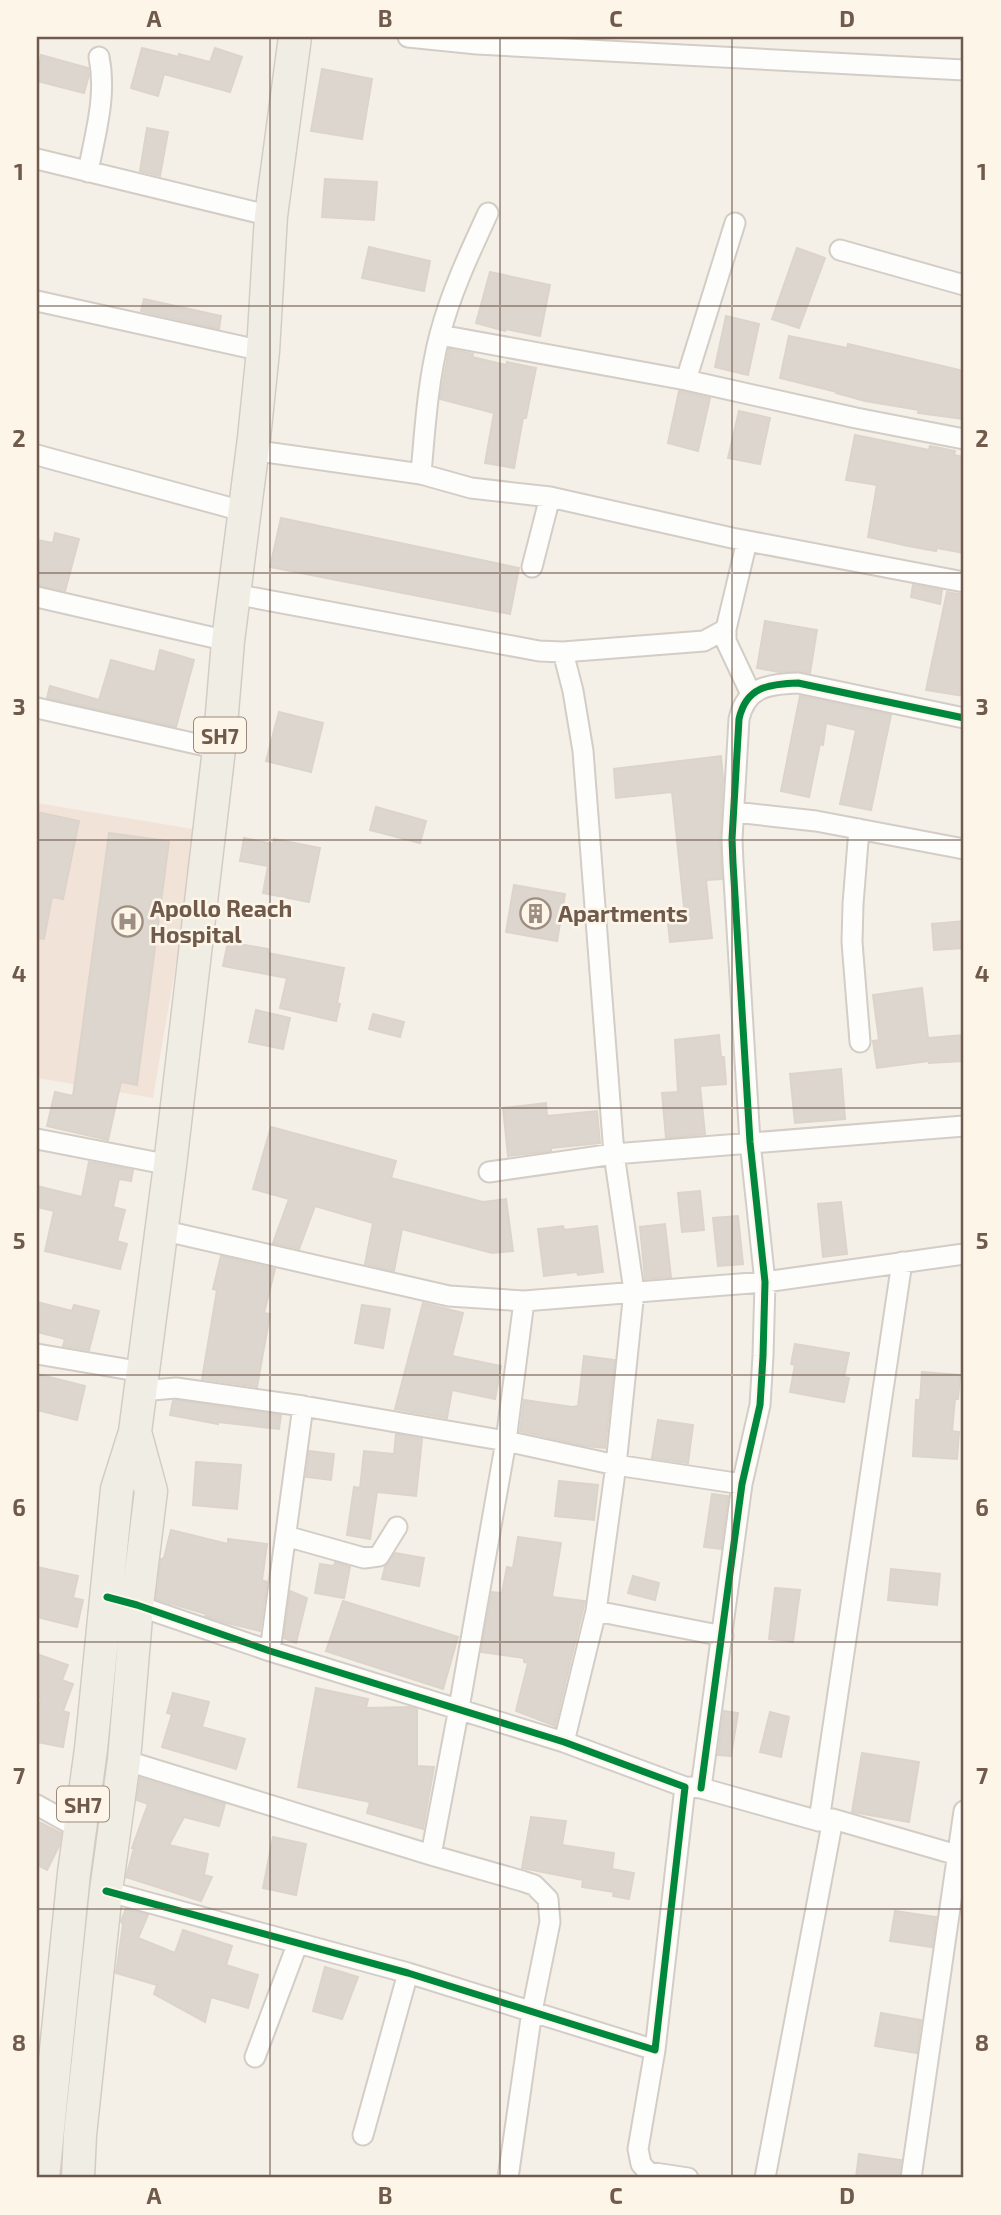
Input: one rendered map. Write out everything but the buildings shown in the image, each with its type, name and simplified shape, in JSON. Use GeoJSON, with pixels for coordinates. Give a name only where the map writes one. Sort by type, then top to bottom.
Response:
{"type":"FeatureCollection","features":[{"type":"Feature","properties":{"kind":"main road","name":"SH7"},"geometry":{"type":"LineString","coordinates":[[43,2178],[45,2062],[91,1749],[117,1489],[135,1432],[170,1165],[219,749],[228,641],[246,512],[262,351],[271,216],[295,37]]}},
{"type":"Feature","properties":{"kind":"main road","name":"SH7"},"geometry":{"type":"LineString","coordinates":[[78,2178],[80,2135],[106,1891],[124,1760],[137,1605],[151,1490],[135,1432]]}},
{"type":"Feature","properties":{"kind":"street"},"geometry":{"type":"LineString","coordinates":[[408,37],[477,44],[964,70]]}},
{"type":"Feature","properties":{"kind":"street"},"geometry":{"type":"LineString","coordinates":[[88,172],[102,102],[99,57]]}},
{"type":"Feature","properties":{"kind":"street"},"geometry":{"type":"LineString","coordinates":[[37,159],[271,216]]}},
{"type":"Feature","properties":{"kind":"street"},"geometry":{"type":"LineString","coordinates":[[421,474],[427,405],[440,335],[456,286],[488,213]]}},
{"type":"Feature","properties":{"kind":"street"},"geometry":{"type":"LineString","coordinates":[[686,380],[735,223]]}},
{"type":"Feature","properties":{"kind":"street"},"geometry":{"type":"LineString","coordinates":[[840,250],[964,285]]}},
{"type":"Feature","properties":{"kind":"street"},"geometry":{"type":"LineString","coordinates":[[37,301],[262,351]]}},
{"type":"Feature","properties":{"kind":"street"},"geometry":{"type":"LineString","coordinates":[[440,335],[686,380],[964,439]]}},
{"type":"Feature","properties":{"kind":"street"},"geometry":{"type":"LineString","coordinates":[[252,450],[421,474],[471,488],[550,497],[747,541],[964,582]]}},
{"type":"Feature","properties":{"kind":"street"},"geometry":{"type":"LineString","coordinates":[[37,455],[246,512]]}},
{"type":"Feature","properties":{"kind":"street"},"geometry":{"type":"LineString","coordinates":[[532,567],[550,497]]}},
{"type":"Feature","properties":{"kind":"street"},"geometry":{"type":"LineString","coordinates":[[747,541],[726,629],[726,641],[751,694]]}},
{"type":"Feature","properties":{"kind":"street"},"geometry":{"type":"LineString","coordinates":[[234,594],[540,651],[563,652],[704,641],[726,629]]}},
{"type":"Feature","properties":{"kind":"street"},"geometry":{"type":"LineString","coordinates":[[37,597],[228,641]]}},
{"type":"Feature","properties":{"kind":"street"},"geometry":{"type":"LineString","coordinates":[[563,652],[583,751],[614,1154],[634,1292],[617,1465],[596,1611],[564,1742]]}},
{"type":"Feature","properties":{"kind":"street"},"geometry":{"type":"LineString","coordinates":[[688,2178],[648,2172],[641,2164],[638,2148],[693,1787],[723,1636],[742,1484],[760,1405],[764,1356],[765,1282],[750,1142],[732,839],[739,719],[742,705],[751,694],[764,688],[798,683],[964,718]]}},
{"type":"Feature","properties":{"kind":"street"},"geometry":{"type":"LineString","coordinates":[[37,708],[219,749]]}},
{"type":"Feature","properties":{"kind":"street"},"geometry":{"type":"LineString","coordinates":[[734,812],[816,821],[964,849]]}},
{"type":"Feature","properties":{"kind":"street"},"geometry":{"type":"LineString","coordinates":[[859,829],[852,942],[860,1042]]}},
{"type":"Feature","properties":{"kind":"street"},"geometry":{"type":"LineString","coordinates":[[489,1172],[614,1154],[964,1126]]}},
{"type":"Feature","properties":{"kind":"street"},"geometry":{"type":"LineString","coordinates":[[37,1139],[170,1165]]}},
{"type":"Feature","properties":{"kind":"street"},"geometry":{"type":"LineString","coordinates":[[161,1230],[449,1296],[524,1301],[765,1282],[964,1254]]}},
{"type":"Feature","properties":{"kind":"street"},"geometry":{"type":"LineString","coordinates":[[765,2178],[826,1820],[902,1262]]}},
{"type":"Feature","properties":{"kind":"street"},"geometry":{"type":"LineString","coordinates":[[431,1855],[506,1441],[524,1301]]}},
{"type":"Feature","properties":{"kind":"street"},"geometry":{"type":"LineString","coordinates":[[37,1354],[142,1382],[303,1406],[506,1441],[617,1465],[742,1484]]}},
{"type":"Feature","properties":{"kind":"street"},"geometry":{"type":"LineString","coordinates":[[270,1651],[303,1406]]}},
{"type":"Feature","properties":{"kind":"street"},"geometry":{"type":"LineString","coordinates":[[286,1536],[364,1558],[379,1556],[397,1527]]}},
{"type":"Feature","properties":{"kind":"street"},"geometry":{"type":"LineString","coordinates":[[107,1597],[270,1651],[564,1742],[693,1787],[960,1856]]}},
{"type":"Feature","properties":{"kind":"street"},"geometry":{"type":"LineString","coordinates":[[596,1611],[723,1636]]}},
{"type":"Feature","properties":{"kind":"street"},"geometry":{"type":"LineString","coordinates":[[124,1760],[534,1885],[548,1899],[550,1922],[532,2011],[508,2178]]}},
{"type":"Feature","properties":{"kind":"street"},"geometry":{"type":"LineString","coordinates":[[37,1805],[80,1829]]}},
{"type":"Feature","properties":{"kind":"street"},"geometry":{"type":"LineString","coordinates":[[911,2178],[960,1856],[964,1811]]}},
{"type":"Feature","properties":{"kind":"street"},"geometry":{"type":"LineString","coordinates":[[106,1891],[408,1973],[655,2050]]}},
{"type":"Feature","properties":{"kind":"street"},"geometry":{"type":"LineString","coordinates":[[255,2057],[298,1945]]}},
{"type":"Feature","properties":{"kind":"street"},"geometry":{"type":"LineString","coordinates":[[363,2135],[408,1973]]}},
{"type":"Feature","properties":{"kind":"shaded area"},"geometry":{"type":"Polygon","coordinates":[[[37,803],[199,830],[153,1098],[37,1078],[37,803]]]}},
{"type":"Feature","properties":{"kind":"cycle path"},"geometry":{"type":"LineString","coordinates":[[701,1788],[742,1484],[760,1405],[763,1356],[765,1282],[750,1142],[732,839],[739,719],[747,700],[760,689],[798,683],[964,718]]}},
{"type":"Feature","properties":{"kind":"cycle path"},"geometry":{"type":"LineString","coordinates":[[106,1891],[408,1973],[655,2050],[685,1787],[564,1742],[270,1651],[107,1597]]}},
{"type":"Feature","properties":{"kind":"place","name":"Apartments"},"geometry":{"type":"Point","coordinates":[535,913]}},
{"type":"Feature","properties":{"kind":"place","name":"Apollo Reach Hospital"},"geometry":{"type":"Point","coordinates":[127,921]}}]}
